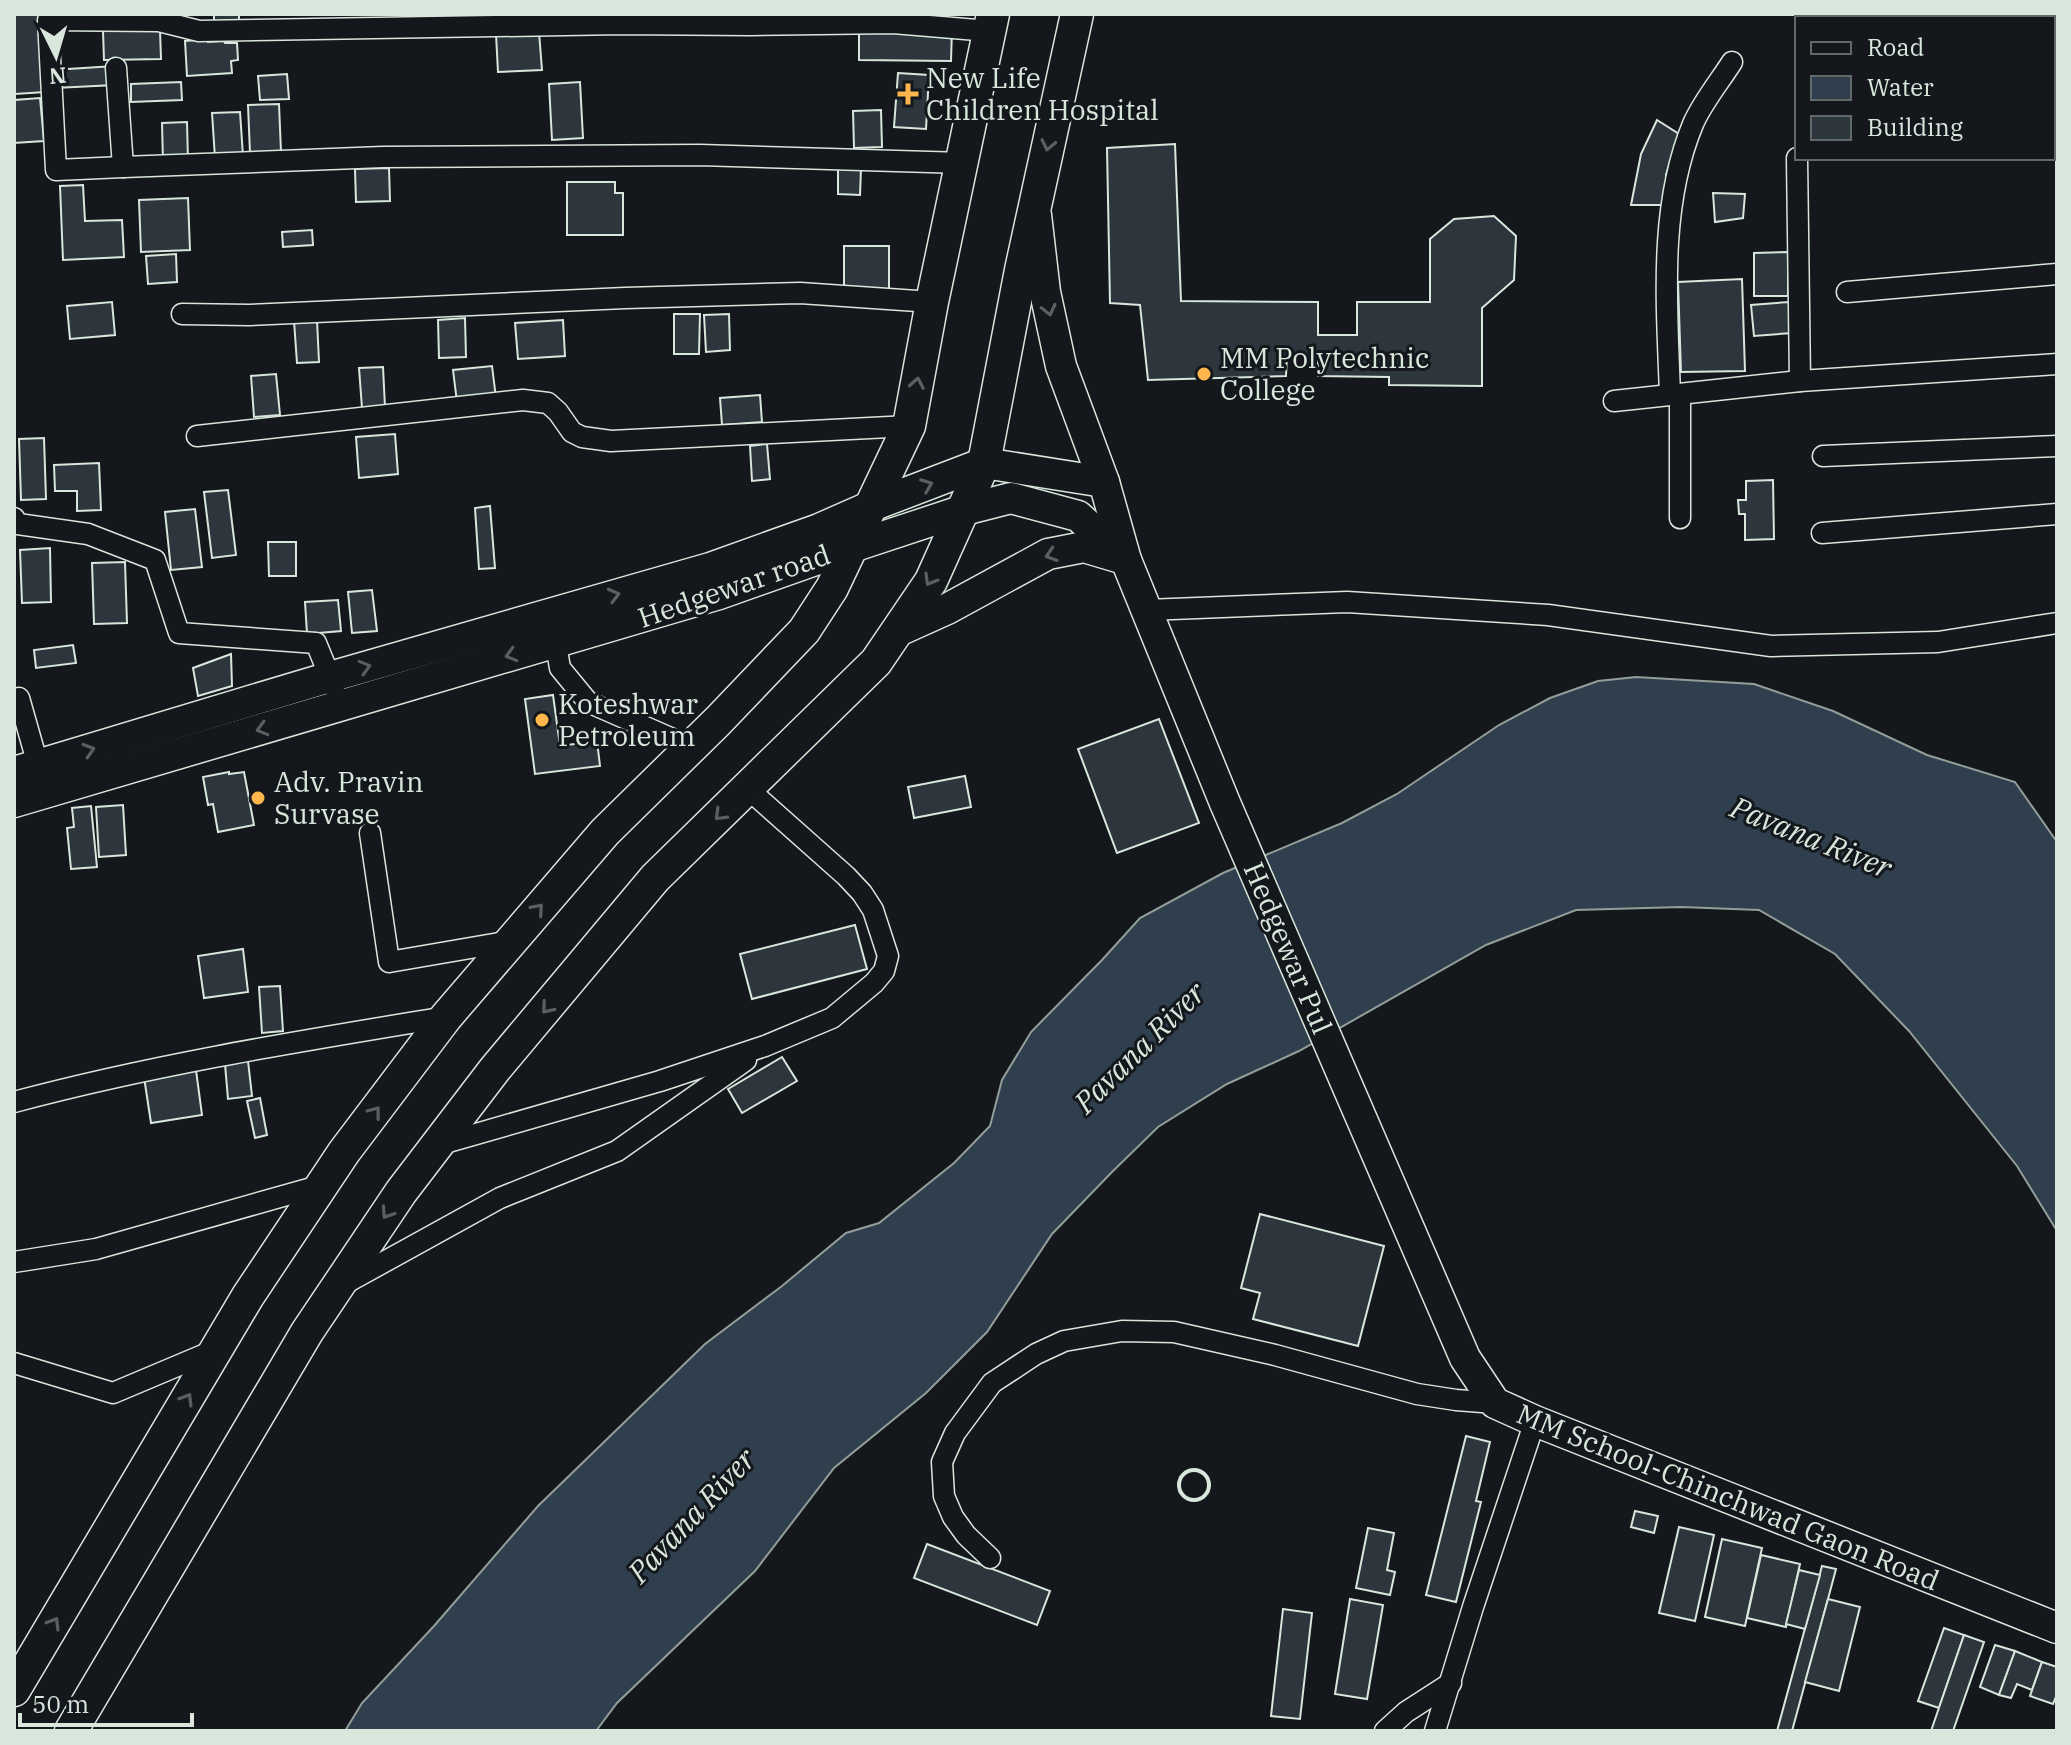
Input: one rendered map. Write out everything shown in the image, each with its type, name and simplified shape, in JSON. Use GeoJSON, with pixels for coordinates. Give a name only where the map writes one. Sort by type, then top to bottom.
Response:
{"type":"FeatureCollection","features":[{"type":"Feature","properties":{"kind":"main road"},"geometry":{"type":"LineString","coordinates":[[71,1731],[307,1332],[436,1145],[495,1069],[655,878],[876,662],[931,581],[984,463],[1077,14]]}},
{"type":"Feature","properties":{"kind":"main road"},"geometry":{"type":"LineString","coordinates":[[18,1675],[248,1296],[344,1152],[446,1017],[605,832],[804,631],[832,588],[909,426],[991,22]]}},
{"type":"Feature","properties":{"kind":"main road","name":"Hedgewar Pul"},"geometry":{"type":"LineString","coordinates":[[1035,205],[1045,292],[1061,366],[1104,482],[1126,560],[1225,803],[1351,1092]]}},
{"type":"Feature","properties":{"kind":"main road"},"geometry":{"type":"LineString","coordinates":[[984,463],[1104,482]]}},
{"type":"Feature","properties":{"kind":"main road","name":"Hedgewar road"},"geometry":{"type":"LineString","coordinates":[[14,802],[339,706],[819,529],[984,463]]}},
{"type":"Feature","properties":{"kind":"main road","name":"Hedgewar road"},"geometry":{"type":"LineString","coordinates":[[26,768],[330,677],[719,594],[964,510],[1011,498],[1078,516],[1126,560]]}},
{"type":"Feature","properties":{"kind":"main road"},"geometry":{"type":"LineString","coordinates":[[896,632],[947,609],[1048,554],[1084,547],[1126,560]]}},
{"type":"Feature","properties":{"kind":"main road","name":"MM School-Chinchwad Gaon Road"},"geometry":{"type":"LineString","coordinates":[[1351,1092],[1465,1358],[1495,1403],[2057,1628]]}},
{"type":"Feature","properties":{"kind":"street"},"geometry":{"type":"LineString","coordinates":[[963,163],[684,155],[383,157],[56,170],[48,20],[159,21],[199,31],[991,22]]}},
{"type":"Feature","properties":{"kind":"street"},"geometry":{"type":"LineString","coordinates":[[1680,518],[1675,395],[1665,273],[1677,178],[1694,122],[1732,62]]}},
{"type":"Feature","properties":{"kind":"street"},"geometry":{"type":"LineString","coordinates":[[116,68],[123,167]]}},
{"type":"Feature","properties":{"kind":"street"},"geometry":{"type":"LineString","coordinates":[[1797,160],[1800,381]]}},
{"type":"Feature","properties":{"kind":"street"},"geometry":{"type":"LineString","coordinates":[[1847,292],[2057,274]]}},
{"type":"Feature","properties":{"kind":"street"},"geometry":{"type":"LineString","coordinates":[[182,314],[249,315],[800,293],[932,302]]}},
{"type":"Feature","properties":{"kind":"street"},"geometry":{"type":"LineString","coordinates":[[1614,401],[1800,381],[2057,364]]}},
{"type":"Feature","properties":{"kind":"street"},"geometry":{"type":"LineString","coordinates":[[197,436],[523,400],[548,403],[572,432],[582,437],[611,441],[909,426]]}},
{"type":"Feature","properties":{"kind":"street"},"geometry":{"type":"LineString","coordinates":[[1823,456],[2057,446]]}},
{"type":"Feature","properties":{"kind":"street"},"geometry":{"type":"LineString","coordinates":[[1822,533],[2057,514]]}},
{"type":"Feature","properties":{"kind":"street"},"geometry":{"type":"LineString","coordinates":[[14,518],[18,524],[88,534],[155,560],[179,633],[316,643],[339,706]]}},
{"type":"Feature","properties":{"kind":"street"},"geometry":{"type":"LineString","coordinates":[[1147,610],[1347,602],[1548,615],[1771,646],[1938,642],[2057,623]]}},
{"type":"Feature","properties":{"kind":"street"},"geometry":{"type":"LineString","coordinates":[[553,628],[560,668],[588,702],[691,747]]}},
{"type":"Feature","properties":{"kind":"street"},"geometry":{"type":"LineString","coordinates":[[14,699],[19,698],[26,768]]}},
{"type":"Feature","properties":{"kind":"street"},"geometry":{"type":"LineString","coordinates":[[436,1145],[660,1081],[765,1046],[832,1018],[874,983],[884,971],[888,956],[873,910],[862,893],[747,788]]}},
{"type":"Feature","properties":{"kind":"street"},"geometry":{"type":"LineString","coordinates":[[370,833],[389,962],[511,941]]}},
{"type":"Feature","properties":{"kind":"street"},"geometry":{"type":"LineString","coordinates":[[14,1102],[255,1048],[446,1017]]}},
{"type":"Feature","properties":{"kind":"street"},"geometry":{"type":"LineString","coordinates":[[336,1288],[500,1198],[617,1151],[765,1046]]}},
{"type":"Feature","properties":{"kind":"street"},"geometry":{"type":"LineString","coordinates":[[14,1262],[96,1249],[322,1185]]}},
{"type":"Feature","properties":{"kind":"street"},"geometry":{"type":"LineString","coordinates":[[990,1558],[966,1535],[953,1517],[944,1496],[942,1462],[955,1433],[992,1383],[1036,1354],[1064,1341],[1122,1331],[1174,1332],[1275,1355],[1417,1394],[1495,1403]]}},
{"type":"Feature","properties":{"kind":"street"},"geometry":{"type":"LineString","coordinates":[[14,1363],[113,1393],[215,1350]]}},
{"type":"Feature","properties":{"kind":"street"},"geometry":{"type":"LineString","coordinates":[[1435,1731],[1535,1421]]}},
{"type":"Feature","properties":{"kind":"street"},"geometry":{"type":"LineString","coordinates":[[1385,1731],[1406,1712],[1451,1683]]}},
{"type":"Feature","properties":{"kind":"water","name":"Pavana River"},"geometry":{"type":"Polygon","coordinates":[[[1636,677],[1754,684],[1833,711],[1927,755],[2015,782],[2057,842],[2057,1231],[2017,1166],[1909,1031],[1835,954],[1759,910],[1681,907],[1576,910],[1486,945],[1299,1051],[1227,1084],[1158,1127],[1052,1234],[987,1332],[926,1393],[834,1468],[755,1571],[617,1703],[596,1731],[345,1731],[362,1703],[538,1506],[705,1344],[846,1233],[879,1223],[954,1163],[990,1126],[1002,1080],[1031,1032],[1140,918],[1223,873],[1342,823],[1397,794],[1499,725],[1550,698],[1598,681],[1636,677]]]}},
{"type":"Feature","properties":{"kind":"building"},"geometry":{"type":"Polygon","coordinates":[[[14,14],[41,14],[45,92],[15,94],[14,14]]]}},
{"type":"Feature","properties":{"kind":"building"},"geometry":{"type":"Polygon","coordinates":[[[214,14],[239,14],[239,21],[214,22],[214,14]]]}},
{"type":"Feature","properties":{"kind":"building"},"geometry":{"type":"Polygon","coordinates":[[[859,27],[952,28],[951,61],[859,60],[859,27]]]}},
{"type":"Feature","properties":{"kind":"building"},"geometry":{"type":"Polygon","coordinates":[[[160,30],[161,59],[104,60],[103,31],[160,30]]]}},
{"type":"Feature","properties":{"kind":"building"},"geometry":{"type":"Polygon","coordinates":[[[539,32],[542,70],[498,72],[496,34],[539,32]]]}},
{"type":"Feature","properties":{"kind":"building"},"geometry":{"type":"Polygon","coordinates":[[[208,39],[208,42],[237,43],[238,60],[231,61],[232,73],[187,76],[185,41],[208,39]]]}},
{"type":"Feature","properties":{"kind":"building"},"geometry":{"type":"Polygon","coordinates":[[[114,66],[115,85],[55,88],[53,70],[114,66]]]}},
{"type":"Feature","properties":{"kind":"building"},"geometry":{"type":"Polygon","coordinates":[[[898,73],[929,75],[926,129],[894,127],[898,73]]]}},
{"type":"Feature","properties":{"kind":"building"},"geometry":{"type":"Polygon","coordinates":[[[287,74],[289,99],[260,100],[258,76],[287,74]]]}},
{"type":"Feature","properties":{"kind":"building"},"geometry":{"type":"Polygon","coordinates":[[[181,82],[182,100],[131,102],[131,84],[181,82]]]}},
{"type":"Feature","properties":{"kind":"building"},"geometry":{"type":"Polygon","coordinates":[[[580,82],[583,138],[552,140],[549,84],[580,82]]]}},
{"type":"Feature","properties":{"kind":"building"},"geometry":{"type":"Polygon","coordinates":[[[40,98],[44,141],[14,143],[14,100],[40,98]]]}},
{"type":"Feature","properties":{"kind":"building"},"geometry":{"type":"Polygon","coordinates":[[[279,104],[281,152],[250,153],[248,105],[279,104]]]}},
{"type":"Feature","properties":{"kind":"building"},"geometry":{"type":"Polygon","coordinates":[[[881,110],[882,147],[854,148],[853,111],[881,110]]]}},
{"type":"Feature","properties":{"kind":"building"},"geometry":{"type":"Polygon","coordinates":[[[240,112],[243,156],[215,158],[212,113],[240,112]]]}},
{"type":"Feature","properties":{"kind":"building"},"geometry":{"type":"Polygon","coordinates":[[[1657,120],[1679,134],[1666,175],[1667,205],[1631,205],[1641,154],[1657,120]]]}},
{"type":"Feature","properties":{"kind":"building"},"geometry":{"type":"Polygon","coordinates":[[[187,122],[188,161],[163,162],[162,123],[187,122]]]}},
{"type":"Feature","properties":{"kind":"building"},"geometry":{"type":"Polygon","coordinates":[[[1175,144],[1181,301],[1318,302],[1318,335],[1357,335],[1357,302],[1430,302],[1430,239],[1454,219],[1494,216],[1516,236],[1514,280],[1482,308],[1482,386],[1389,385],[1389,377],[1318,376],[1318,355],[1287,355],[1286,376],[1148,380],[1140,305],[1110,303],[1107,148],[1175,144]]]}},
{"type":"Feature","properties":{"kind":"building"},"geometry":{"type":"Polygon","coordinates":[[[389,168],[390,201],[356,202],[355,169],[389,168]]]}},
{"type":"Feature","properties":{"kind":"building"},"geometry":{"type":"Polygon","coordinates":[[[838,168],[861,168],[860,195],[838,194],[838,168]]]}},
{"type":"Feature","properties":{"kind":"building"},"geometry":{"type":"Polygon","coordinates":[[[567,182],[615,182],[615,193],[623,193],[623,235],[567,235],[567,182]]]}},
{"type":"Feature","properties":{"kind":"building"},"geometry":{"type":"Polygon","coordinates":[[[83,185],[85,221],[122,220],[124,257],[63,260],[60,186],[83,185]]]}},
{"type":"Feature","properties":{"kind":"building"},"geometry":{"type":"Polygon","coordinates":[[[1713,193],[1745,194],[1743,218],[1715,222],[1713,193]]]}},
{"type":"Feature","properties":{"kind":"building"},"geometry":{"type":"Polygon","coordinates":[[[188,198],[190,250],[141,252],[139,200],[188,198]]]}},
{"type":"Feature","properties":{"kind":"building"},"geometry":{"type":"Polygon","coordinates":[[[312,230],[313,245],[283,247],[282,232],[312,230]]]}},
{"type":"Feature","properties":{"kind":"building"},"geometry":{"type":"Polygon","coordinates":[[[844,246],[889,246],[889,289],[844,289],[844,246]]]}},
{"type":"Feature","properties":{"kind":"building"},"geometry":{"type":"Polygon","coordinates":[[[1788,252],[1788,296],[1754,296],[1754,253],[1788,252]]]}},
{"type":"Feature","properties":{"kind":"building"},"geometry":{"type":"Polygon","coordinates":[[[176,254],[177,282],[148,284],[146,256],[176,254]]]}},
{"type":"Feature","properties":{"kind":"building"},"geometry":{"type":"Polygon","coordinates":[[[1742,279],[1745,371],[1681,372],[1678,282],[1742,279]]]}},
{"type":"Feature","properties":{"kind":"building"},"geometry":{"type":"Polygon","coordinates":[[[112,302],[115,335],[70,339],[67,306],[112,302]]]}},
{"type":"Feature","properties":{"kind":"building"},"geometry":{"type":"Polygon","coordinates":[[[1789,302],[1792,333],[1754,336],[1751,305],[1789,302]]]}},
{"type":"Feature","properties":{"kind":"building"},"geometry":{"type":"Polygon","coordinates":[[[674,314],[700,314],[699,354],[674,354],[674,314]]]}},
{"type":"Feature","properties":{"kind":"building"},"geometry":{"type":"Polygon","coordinates":[[[729,314],[730,350],[706,352],[704,315],[729,314]]]}},
{"type":"Feature","properties":{"kind":"building"},"geometry":{"type":"Polygon","coordinates":[[[465,318],[466,357],[439,358],[438,320],[465,318]]]}},
{"type":"Feature","properties":{"kind":"building"},"geometry":{"type":"Polygon","coordinates":[[[317,320],[319,362],[297,363],[294,321],[317,320]]]}},
{"type":"Feature","properties":{"kind":"building"},"geometry":{"type":"Polygon","coordinates":[[[563,320],[565,356],[518,359],[515,323],[563,320]]]}},
{"type":"Feature","properties":{"kind":"building"},"geometry":{"type":"Polygon","coordinates":[[[492,366],[496,398],[457,402],[453,370],[492,366]]]}},
{"type":"Feature","properties":{"kind":"building"},"geometry":{"type":"Polygon","coordinates":[[[383,367],[385,407],[362,408],[359,368],[383,367]]]}},
{"type":"Feature","properties":{"kind":"building"},"geometry":{"type":"Polygon","coordinates":[[[276,374],[280,415],[254,417],[251,376],[276,374]]]}},
{"type":"Feature","properties":{"kind":"building"},"geometry":{"type":"Polygon","coordinates":[[[760,395],[762,422],[722,425],[720,398],[760,395]]]}},
{"type":"Feature","properties":{"kind":"building"},"geometry":{"type":"Polygon","coordinates":[[[395,434],[398,474],[359,478],[356,437],[395,434]]]}},
{"type":"Feature","properties":{"kind":"building"},"geometry":{"type":"Polygon","coordinates":[[[44,438],[46,499],[21,500],[19,439],[44,438]]]}},
{"type":"Feature","properties":{"kind":"building"},"geometry":{"type":"Polygon","coordinates":[[[767,444],[770,479],[752,481],[750,446],[767,444]]]}},
{"type":"Feature","properties":{"kind":"building"},"geometry":{"type":"Polygon","coordinates":[[[99,463],[101,510],[77,511],[77,491],[55,491],[54,465],[99,463]]]}},
{"type":"Feature","properties":{"kind":"building"},"geometry":{"type":"Polygon","coordinates":[[[1773,480],[1774,539],[1745,540],[1745,514],[1739,514],[1738,500],[1746,500],[1746,481],[1773,480]]]}},
{"type":"Feature","properties":{"kind":"building"},"geometry":{"type":"Polygon","coordinates":[[[228,490],[236,555],[212,558],[204,492],[228,490]]]}},
{"type":"Feature","properties":{"kind":"building"},"geometry":{"type":"Polygon","coordinates":[[[490,506],[495,568],[479,569],[475,508],[490,506]]]}},
{"type":"Feature","properties":{"kind":"building"},"geometry":{"type":"Polygon","coordinates":[[[195,509],[202,567],[171,570],[165,512],[195,509]]]}},
{"type":"Feature","properties":{"kind":"building"},"geometry":{"type":"Polygon","coordinates":[[[268,542],[296,542],[296,576],[269,576],[268,542]]]}},
{"type":"Feature","properties":{"kind":"building"},"geometry":{"type":"Polygon","coordinates":[[[50,548],[51,602],[22,603],[20,550],[50,548]]]}},
{"type":"Feature","properties":{"kind":"building"},"geometry":{"type":"Polygon","coordinates":[[[125,562],[127,623],[94,624],[92,563],[125,562]]]}},
{"type":"Feature","properties":{"kind":"building"},"geometry":{"type":"Polygon","coordinates":[[[372,590],[377,631],[352,633],[348,592],[372,590]]]}},
{"type":"Feature","properties":{"kind":"building"},"geometry":{"type":"Polygon","coordinates":[[[338,600],[341,631],[307,634],[305,602],[338,600]]]}},
{"type":"Feature","properties":{"kind":"building"},"geometry":{"type":"Polygon","coordinates":[[[73,645],[76,663],[36,668],[34,650],[73,645]]]}},
{"type":"Feature","properties":{"kind":"building"},"geometry":{"type":"Polygon","coordinates":[[[231,654],[232,686],[198,696],[193,668],[231,654]]]}},
{"type":"Feature","properties":{"kind":"building","name":"Koteshwar Petroleum"},"geometry":{"type":"Polygon","coordinates":[[[553,695],[560,746],[597,741],[600,766],[535,774],[525,699],[553,695]]]}},
{"type":"Feature","properties":{"kind":"building"},"geometry":{"type":"Polygon","coordinates":[[[1159,719],[1199,823],[1117,853],[1078,749],[1159,719]]]}},
{"type":"Feature","properties":{"kind":"building"},"geometry":{"type":"Polygon","coordinates":[[[244,772],[254,825],[218,832],[213,804],[208,805],[203,777],[244,772]]]}},
{"type":"Feature","properties":{"kind":"building"},"geometry":{"type":"Polygon","coordinates":[[[965,776],[971,807],[914,818],[908,787],[965,776]]]}},
{"type":"Feature","properties":{"kind":"building"},"geometry":{"type":"Polygon","coordinates":[[[123,805],[126,855],[99,857],[96,807],[123,805]]]}},
{"type":"Feature","properties":{"kind":"building"},"geometry":{"type":"Polygon","coordinates":[[[91,806],[97,867],[71,869],[67,828],[74,827],[72,808],[91,806]]]}},
{"type":"Feature","properties":{"kind":"building"},"geometry":{"type":"Polygon","coordinates":[[[855,925],[867,969],[752,999],[740,954],[855,925]]]}},
{"type":"Feature","properties":{"kind":"building"},"geometry":{"type":"Polygon","coordinates":[[[243,949],[248,992],[204,998],[198,956],[243,949]]]}},
{"type":"Feature","properties":{"kind":"building"},"geometry":{"type":"Polygon","coordinates":[[[280,986],[283,1031],[262,1033],[259,987],[280,986]]]}},
{"type":"Feature","properties":{"kind":"building"},"geometry":{"type":"Polygon","coordinates":[[[782,1057],[797,1081],[742,1113],[728,1089],[782,1057]]]}},
{"type":"Feature","properties":{"kind":"building"},"geometry":{"type":"Polygon","coordinates":[[[248,1061],[252,1096],[228,1099],[225,1064],[248,1061]]]}},
{"type":"Feature","properties":{"kind":"building"},"geometry":{"type":"Polygon","coordinates":[[[196,1070],[202,1115],[151,1123],[144,1077],[196,1070]]]}},
{"type":"Feature","properties":{"kind":"building"},"geometry":{"type":"Polygon","coordinates":[[[260,1098],[267,1135],[255,1138],[247,1101],[260,1098]]]}},
{"type":"Feature","properties":{"kind":"building"},"geometry":{"type":"Polygon","coordinates":[[[1260,1214],[1384,1246],[1358,1346],[1253,1319],[1260,1293],[1241,1288],[1260,1214]]]}},
{"type":"Feature","properties":{"kind":"building"},"geometry":{"type":"Polygon","coordinates":[[[1466,1436],[1490,1442],[1476,1501],[1481,1502],[1456,1602],[1426,1595],[1466,1436]]]}},
{"type":"Feature","properties":{"kind":"building"},"geometry":{"type":"Polygon","coordinates":[[[1635,1511],[1658,1516],[1654,1533],[1631,1527],[1635,1511]]]}},
{"type":"Feature","properties":{"kind":"building"},"geometry":{"type":"Polygon","coordinates":[[[1679,1527],[1714,1535],[1695,1621],[1659,1613],[1679,1527]]]}},
{"type":"Feature","properties":{"kind":"building"},"geometry":{"type":"Polygon","coordinates":[[[1368,1528],[1394,1533],[1387,1570],[1395,1572],[1390,1595],[1356,1588],[1368,1528]]]}},
{"type":"Feature","properties":{"kind":"building"},"geometry":{"type":"Polygon","coordinates":[[[1722,1539],[1762,1548],[1745,1626],[1705,1617],[1722,1539]]]}},
{"type":"Feature","properties":{"kind":"building"},"geometry":{"type":"Polygon","coordinates":[[[927,1544],[1050,1591],[1037,1625],[914,1578],[927,1544]]]}},
{"type":"Feature","properties":{"kind":"building"},"geometry":{"type":"Polygon","coordinates":[[[1761,1555],[1800,1564],[1786,1627],[1747,1618],[1761,1555]]]}},
{"type":"Feature","properties":{"kind":"building"},"geometry":{"type":"Polygon","coordinates":[[[1822,1566],[1836,1569],[1792,1731],[1777,1731],[1822,1566]]]}},
{"type":"Feature","properties":{"kind":"building"},"geometry":{"type":"Polygon","coordinates":[[[1799,1570],[1820,1575],[1805,1629],[1786,1624],[1799,1570]]]}},
{"type":"Feature","properties":{"kind":"building"},"geometry":{"type":"Polygon","coordinates":[[[1350,1599],[1383,1605],[1367,1699],[1335,1694],[1350,1599]]]}},
{"type":"Feature","properties":{"kind":"building"},"geometry":{"type":"Polygon","coordinates":[[[1828,1599],[1860,1607],[1839,1691],[1805,1682],[1828,1599]]]}},
{"type":"Feature","properties":{"kind":"building"},"geometry":{"type":"Polygon","coordinates":[[[1283,1609],[1312,1613],[1300,1719],[1271,1716],[1283,1609]]]}},
{"type":"Feature","properties":{"kind":"building"},"geometry":{"type":"Polygon","coordinates":[[[1944,1628],[1964,1635],[1939,1708],[1918,1701],[1944,1628]]]}},
{"type":"Feature","properties":{"kind":"building"},"geometry":{"type":"Polygon","coordinates":[[[1964,1635],[1984,1642],[1953,1731],[1931,1731],[1964,1635]]]}},
{"type":"Feature","properties":{"kind":"building"},"geometry":{"type":"Polygon","coordinates":[[[1995,1645],[2015,1651],[1999,1695],[1980,1687],[1995,1645]]]}},
{"type":"Feature","properties":{"kind":"building"},"geometry":{"type":"Polygon","coordinates":[[[2015,1651],[2042,1662],[2032,1690],[2017,1684],[2011,1698],[1999,1695],[2015,1651]]]}},
{"type":"Feature","properties":{"kind":"building"},"geometry":{"type":"Polygon","coordinates":[[[2042,1662],[2057,1667],[2057,1694],[2053,1704],[2030,1696],[2042,1662]]]}},
{"type":"Feature","properties":{"kind":"wall"},"geometry":{"type":"LineString","coordinates":[[1194,1470],[1200,1471],[1208,1479],[1209,1485],[1208,1491],[1200,1499],[1194,1500],[1188,1499],[1180,1491],[1179,1485],[1180,1479],[1188,1471],[1194,1470]]}},
{"type":"Feature","properties":{"kind":"place","name":"New Life Children Hospital"},"geometry":{"type":"Point","coordinates":[908,94]}},
{"type":"Feature","properties":{"kind":"place","name":"MM Polytechnic College"},"geometry":{"type":"Point","coordinates":[1204,374]}},
{"type":"Feature","properties":{"kind":"place","name":"Koteshwar Petroleum"},"geometry":{"type":"Point","coordinates":[542,720]}},
{"type":"Feature","properties":{"kind":"place","name":"Adv. Pravin Survase"},"geometry":{"type":"Point","coordinates":[258,798]}}]}
